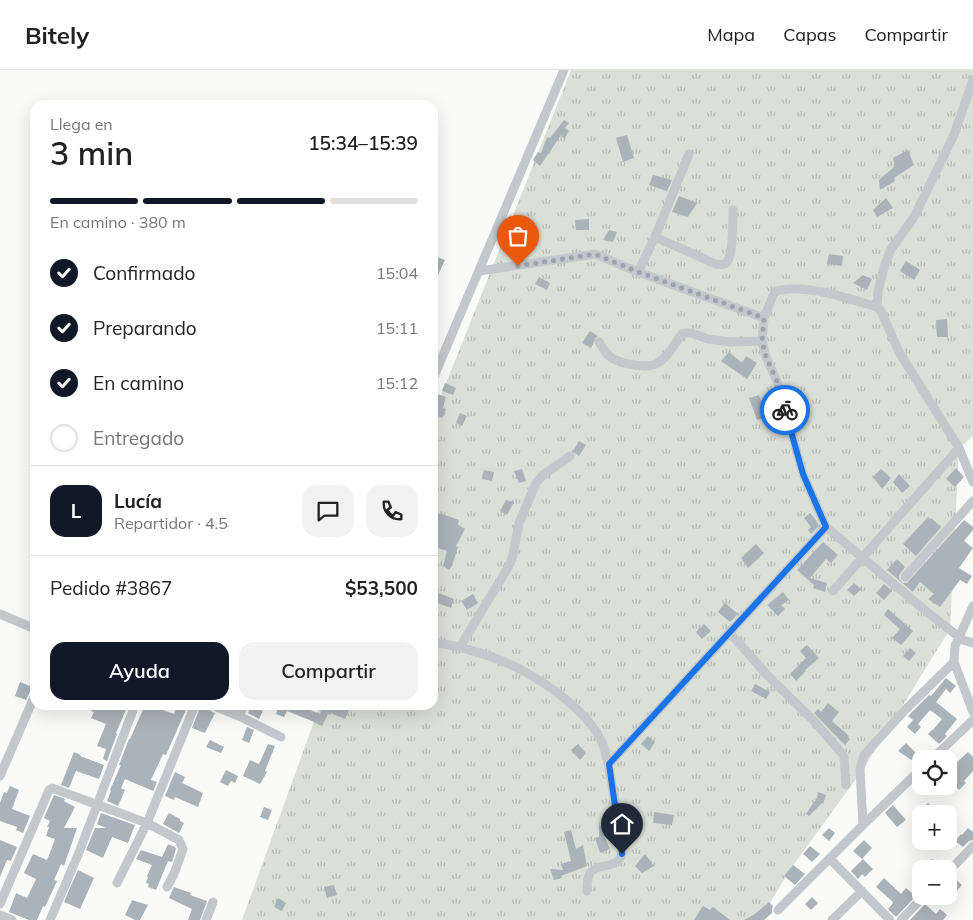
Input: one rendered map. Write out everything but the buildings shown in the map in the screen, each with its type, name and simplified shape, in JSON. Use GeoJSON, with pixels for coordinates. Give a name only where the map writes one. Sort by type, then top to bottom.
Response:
{"type":"FeatureCollection","features":[{"type":"Feature","properties":{"kind":"street"},"geometry":{"type":"LineString","coordinates":[[438,367],[564,70]]}},
{"type":"Feature","properties":{"kind":"street"},"geometry":{"type":"LineString","coordinates":[[877,307],[878,292],[884,267],[891,249],[914,217],[954,135],[973,80]]}},
{"type":"Feature","properties":{"kind":"street"},"geometry":{"type":"LineString","coordinates":[[638,272],[655,237],[689,154]]}},
{"type":"Feature","properties":{"kind":"street"},"geometry":{"type":"LineString","coordinates":[[655,237],[716,264],[723,265],[727,263],[730,255],[733,210]]}},
{"type":"Feature","properties":{"kind":"street"},"geometry":{"type":"LineString","coordinates":[[479,271],[595,254],[638,272],[764,318]]}},
{"type":"Feature","properties":{"kind":"street"},"geometry":{"type":"LineString","coordinates":[[973,482],[959,448],[899,352],[881,311],[877,307],[826,293],[807,290],[775,291],[764,318],[762,341],[766,357],[777,381],[803,474],[826,527],[927,612],[967,642],[973,643]]}},
{"type":"Feature","properties":{"kind":"street"},"geometry":{"type":"LineString","coordinates":[[599,342],[608,356],[614,360],[644,366],[654,365],[661,360],[670,352],[682,334],[686,332],[708,339],[731,342],[762,341]]}},
{"type":"Feature","properties":{"kind":"street"},"geometry":{"type":"LineString","coordinates":[[833,590],[959,448]]}},
{"type":"Feature","properties":{"kind":"street"},"geometry":{"type":"LineString","coordinates":[[460,647],[510,564],[519,523],[536,483],[543,475],[570,456]]}},
{"type":"Feature","properties":{"kind":"street"},"geometry":{"type":"LineString","coordinates":[[905,577],[973,501]]}},
{"type":"Feature","properties":{"kind":"street"},"geometry":{"type":"LineString","coordinates":[[609,764],[826,527]]}},
{"type":"Feature","properties":{"kind":"street"},"geometry":{"type":"LineString","coordinates":[[973,606],[955,646],[954,662],[973,712]]}},
{"type":"Feature","properties":{"kind":"street"},"geometry":{"type":"LineString","coordinates":[[0,614],[30,627]]}},
{"type":"Feature","properties":{"kind":"street"},"geometry":{"type":"LineString","coordinates":[[730,633],[814,721],[844,756],[846,785]]}},
{"type":"Feature","properties":{"kind":"street"},"geometry":{"type":"LineString","coordinates":[[438,643],[460,647],[506,663],[534,678],[567,701],[583,715],[597,732],[609,764],[622,854],[621,859],[617,862],[590,872],[587,891]]}},
{"type":"Feature","properties":{"kind":"street"},"geometry":{"type":"LineString","coordinates":[[863,825],[860,769],[864,755],[906,709],[954,662]]}},
{"type":"Feature","properties":{"kind":"street"},"geometry":{"type":"LineString","coordinates":[[0,776],[30,707]]}},
{"type":"Feature","properties":{"kind":"street"},"geometry":{"type":"LineString","coordinates":[[50,920],[78,855],[133,710]]}},
{"type":"Feature","properties":{"kind":"street"},"geometry":{"type":"LineString","coordinates":[[117,884],[147,823],[192,710]]}},
{"type":"Feature","properties":{"kind":"street"},"geometry":{"type":"LineString","coordinates":[[224,710],[281,737]]}},
{"type":"Feature","properties":{"kind":"street"},"geometry":{"type":"LineString","coordinates":[[239,716],[242,710]]}},
{"type":"Feature","properties":{"kind":"street"},"geometry":{"type":"LineString","coordinates":[[941,750],[973,720]]}},
{"type":"Feature","properties":{"kind":"street"},"geometry":{"type":"LineString","coordinates":[[778,910],[912,778]]}},
{"type":"Feature","properties":{"kind":"street"},"geometry":{"type":"LineString","coordinates":[[0,904],[49,790],[54,788],[97,806],[147,823],[179,840],[184,849],[167,887]]}},
{"type":"Feature","properties":{"kind":"street"},"geometry":{"type":"LineString","coordinates":[[957,863],[973,846]]}},
{"type":"Feature","properties":{"kind":"street"},"geometry":{"type":"LineString","coordinates":[[830,859],[890,920]]}},
{"type":"Feature","properties":{"kind":"street"},"geometry":{"type":"LineString","coordinates":[[832,920],[862,891]]}},
{"type":"Feature","properties":{"kind":"street"},"geometry":{"type":"LineString","coordinates":[[206,920],[213,902]]}},
{"type":"Feature","properties":{"kind":"street"},"geometry":{"type":"LineString","coordinates":[[901,920],[915,905]]}},
{"type":"Feature","properties":{"kind":"street"},"geometry":{"type":"LineString","coordinates":[[0,915],[12,920]]}},
{"type":"Feature","properties":{"kind":"green space"},"geometry":{"type":"Polygon","coordinates":[[[571,70],[973,70],[973,436],[959,448],[950,629],[864,768],[789,871],[760,920],[242,920],[318,710],[438,710],[438,403],[571,70]]]}},
{"type":"Feature","properties":{"kind":"way so far"},"geometry":{"type":"LineString","coordinates":[[518,266],[595,254],[638,272],[764,318],[762,341],[766,357],[777,381],[785,410]]}},
{"type":"Feature","properties":{"kind":"route"},"geometry":{"type":"LineString","coordinates":[[622,854],[609,764],[826,527],[803,474],[785,410]]}}]}
